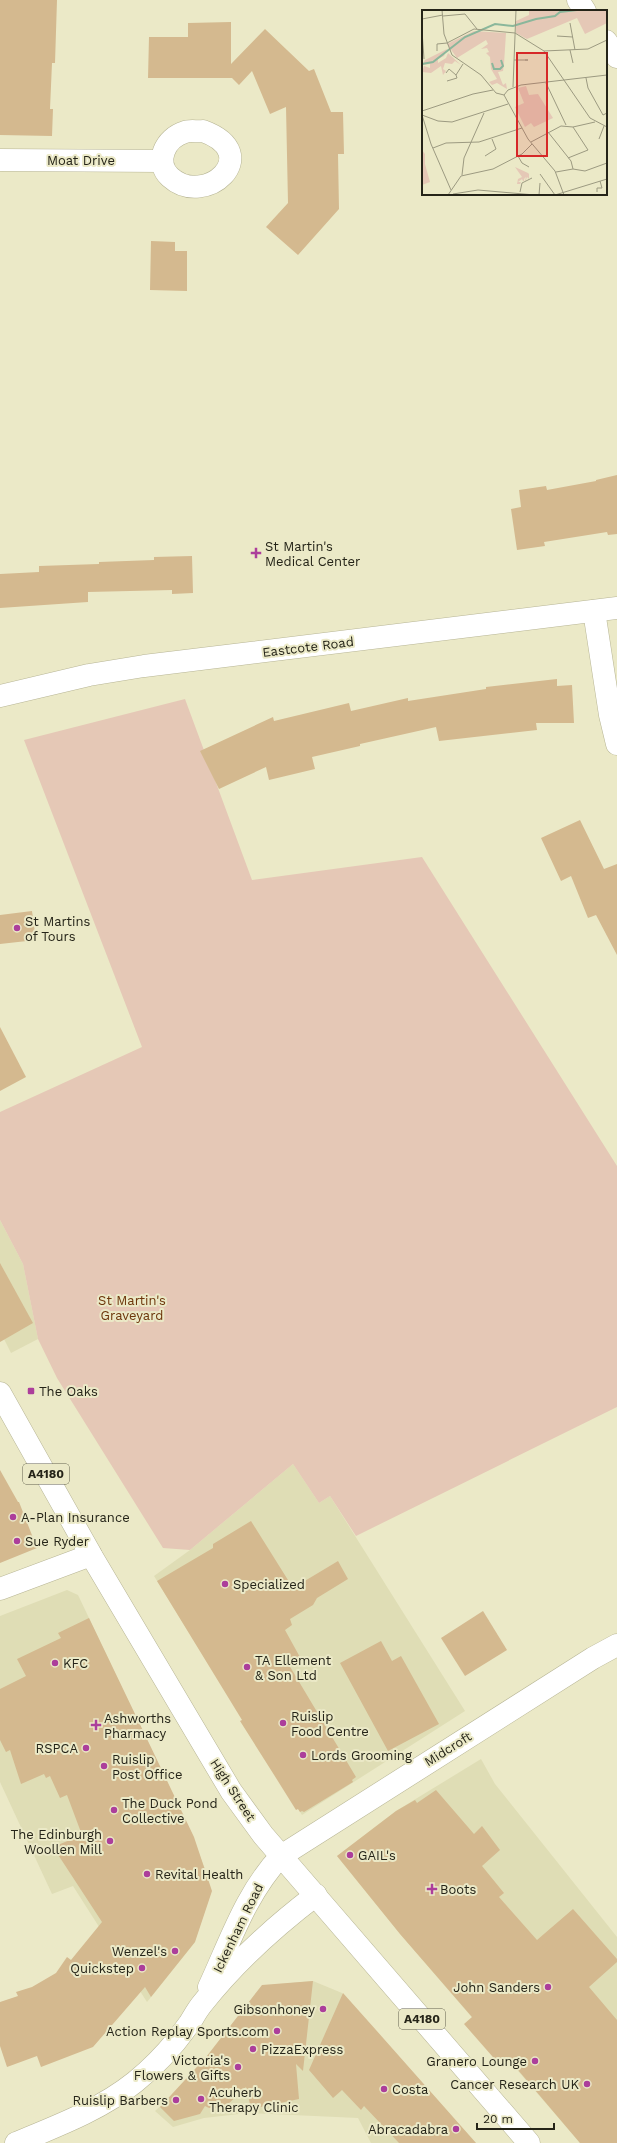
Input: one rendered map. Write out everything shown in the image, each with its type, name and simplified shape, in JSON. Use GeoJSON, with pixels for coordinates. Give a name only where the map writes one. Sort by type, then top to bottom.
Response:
{"type":"FeatureCollection","features":[{"type":"Feature","properties":{"kind":"main road"},"geometry":{"type":"LineString","coordinates":[[578,0],[584,10]]}},
{"type":"Feature","properties":{"kind":"main road"},"geometry":{"type":"LineString","coordinates":[[607,42],[617,57]]}},
{"type":"Feature","properties":{"kind":"main road","name":"Moat Drive"},"geometry":{"type":"LineString","coordinates":[[0,160],[162,161]]}},
{"type":"Feature","properties":{"kind":"main road","name":"Eastcote Road"},"geometry":{"type":"LineString","coordinates":[[0,696],[89,675],[144,666],[617,608]]}},
{"type":"Feature","properties":{"kind":"main road"},"geometry":{"type":"LineString","coordinates":[[594,611],[610,715],[617,744]]}},
{"type":"Feature","properties":{"kind":"main road","name":"High Street"},"geometry":{"type":"LineString","coordinates":[[0,1393],[91,1555],[232,1792],[263,1835],[529,2143]]}},
{"type":"Feature","properties":{"kind":"main road"},"geometry":{"type":"LineString","coordinates":[[0,1589],[91,1555]]}},
{"type":"Feature","properties":{"kind":"main road","name":"Midcroft"},"geometry":{"type":"LineString","coordinates":[[281,1856],[586,1662],[617,1645]]}},
{"type":"Feature","properties":{"kind":"main road","name":"Ickenham Road"},"geometry":{"type":"LineString","coordinates":[[201,2005],[228,1941],[256,1888],[267,1870],[281,1856]]}},
{"type":"Feature","properties":{"kind":"main road","name":"Ickenham Road"},"geometry":{"type":"LineString","coordinates":[[16,2143],[56,2127],[99,2105],[135,2082],[164,2054],[201,2005],[270,1932],[316,1895]]}},
{"type":"Feature","properties":{"kind":"shaded area"},"geometry":{"type":"Polygon","coordinates":[[[0,1220],[23,1264],[38,1339],[11,1353],[0,1331],[0,1220]]]}},
{"type":"Feature","properties":{"kind":"shaded area"},"geometry":{"type":"Polygon","coordinates":[[[293,1464],[319,1503],[330,1496],[465,1711],[302,1815],[154,1576],[190,1550],[293,1464]]]}},
{"type":"Feature","properties":{"kind":"shaded area"},"geometry":{"type":"Polygon","coordinates":[[[67,1590],[78,1595],[188,1826],[205,1869],[195,1942],[147,2002],[73,1886],[52,1894],[0,1782],[0,1616],[67,1590]]]}},
{"type":"Feature","properties":{"kind":"shaded area"},"geometry":{"type":"Polygon","coordinates":[[[481,1759],[495,1784],[617,1937],[617,2143],[580,2143],[401,1935],[337,1856],[396,1811],[481,1759]]]}},
{"type":"Feature","properties":{"kind":"shaded area"},"geometry":{"type":"Polygon","coordinates":[[[313,1981],[342,1993],[476,2143],[371,2143],[358,2118],[248,2113],[204,2118],[173,2127],[155,2111],[175,2093],[207,2056],[256,1993],[280,1984],[313,1981]]]}},
{"type":"Feature","properties":{"kind":"green space","name":"St Martin's Graveyard"},"geometry":{"type":"Polygon","coordinates":[[[185,699],[252,880],[422,857],[617,1166],[617,1407],[356,1536],[330,1496],[319,1503],[293,1464],[190,1550],[163,1548],[57,1378],[38,1339],[23,1264],[0,1220],[0,1112],[142,1047],[24,740],[185,699]]]}},
{"type":"Feature","properties":{"kind":"building"},"geometry":{"type":"Polygon","coordinates":[[[0,0],[57,0],[55,63],[52,63],[50,109],[53,109],[52,136],[0,135],[0,0]]]}},
{"type":"Feature","properties":{"kind":"building"},"geometry":{"type":"Polygon","coordinates":[[[231,22],[231,64],[265,29],[309,71],[314,69],[331,112],[343,112],[344,154],[338,154],[339,209],[298,255],[266,227],[288,203],[286,107],[270,114],[252,71],[239,85],[232,78],[148,78],[149,37],[188,37],[188,23],[231,22]]]}},
{"type":"Feature","properties":{"kind":"building"},"geometry":{"type":"Polygon","coordinates":[[[151,241],[175,242],[175,251],[187,251],[187,291],[150,290],[151,241]]]}},
{"type":"Feature","properties":{"kind":"building"},"geometry":{"type":"Polygon","coordinates":[[[617,475],[617,534],[608,535],[607,532],[544,542],[545,546],[517,550],[511,509],[521,507],[519,490],[546,486],[547,490],[596,481],[617,475]]]}},
{"type":"Feature","properties":{"kind":"building"},"geometry":{"type":"Polygon","coordinates":[[[192,556],[193,593],[172,594],[172,590],[88,592],[88,602],[0,608],[0,574],[39,572],[39,566],[99,564],[99,562],[154,560],[154,557],[192,556]]]}},
{"type":"Feature","properties":{"kind":"building"},"geometry":{"type":"Polygon","coordinates":[[[557,679],[557,686],[572,685],[574,723],[536,723],[537,730],[439,741],[436,727],[360,744],[360,746],[312,757],[315,769],[269,780],[266,767],[219,789],[200,751],[273,717],[274,721],[349,703],[351,711],[408,698],[408,701],[486,689],[486,687],[557,679]]]}},
{"type":"Feature","properties":{"kind":"building"},"geometry":{"type":"Polygon","coordinates":[[[580,820],[604,869],[617,864],[617,955],[596,915],[588,918],[571,876],[561,881],[541,838],[580,820]]]}},
{"type":"Feature","properties":{"kind":"building","name":"St Martins of Tours"},"geometry":{"type":"Polygon","coordinates":[[[32,911],[36,940],[0,944],[0,915],[32,911]]]}},
{"type":"Feature","properties":{"kind":"building"},"geometry":{"type":"Polygon","coordinates":[[[0,1027],[26,1077],[0,1091],[0,1027]]]}},
{"type":"Feature","properties":{"kind":"building"},"geometry":{"type":"Polygon","coordinates":[[[0,1263],[33,1323],[0,1342],[0,1263]]]}},
{"type":"Feature","properties":{"kind":"building"},"geometry":{"type":"Polygon","coordinates":[[[0,1470],[19,1502],[37,1548],[0,1563],[0,1470]]]}},
{"type":"Feature","properties":{"kind":"building"},"geometry":{"type":"Polygon","coordinates":[[[251,1521],[293,1588],[338,1561],[348,1579],[317,1598],[313,1605],[290,1619],[292,1625],[285,1630],[301,1659],[289,1665],[356,1777],[352,1780],[353,1782],[304,1812],[300,1812],[298,1809],[296,1810],[240,1721],[242,1720],[157,1581],[213,1548],[213,1544],[251,1521]]]}},
{"type":"Feature","properties":{"kind":"building"},"geometry":{"type":"Polygon","coordinates":[[[483,1611],[507,1650],[465,1676],[441,1638],[483,1611]]]}},
{"type":"Feature","properties":{"kind":"building"},"geometry":{"type":"Polygon","coordinates":[[[89,1618],[194,1837],[212,1891],[195,1942],[151,1997],[145,1987],[93,2047],[41,2067],[37,2056],[7,2067],[0,2046],[0,2002],[18,1996],[16,1992],[32,1987],[56,1973],[67,1957],[71,1960],[102,1922],[53,1847],[82,1835],[67,1795],[60,1798],[50,1776],[46,1778],[44,1774],[21,1784],[10,1750],[6,1752],[0,1740],[0,1689],[26,1676],[17,1659],[61,1638],[58,1633],[89,1618]]]}},
{"type":"Feature","properties":{"kind":"building"},"geometry":{"type":"Polygon","coordinates":[[[381,1641],[392,1661],[401,1656],[439,1724],[388,1751],[340,1663],[381,1641]]]}},
{"type":"Feature","properties":{"kind":"building"},"geometry":{"type":"Polygon","coordinates":[[[436,1790],[474,1834],[482,1826],[500,1850],[482,1866],[504,1893],[499,1897],[537,1940],[573,1909],[617,1959],[617,1962],[589,1987],[617,2020],[617,2143],[580,2143],[507,2057],[499,2064],[464,2024],[472,2017],[400,1934],[337,1856],[396,1811],[415,1800],[417,1803],[436,1790]]]}},
{"type":"Feature","properties":{"kind":"building"},"geometry":{"type":"Polygon","coordinates":[[[313,1981],[303,2071],[296,2064],[299,2099],[251,2109],[246,2087],[224,2108],[209,2108],[205,2106],[200,2114],[174,2121],[160,2107],[207,2056],[262,1985],[313,1981]]]}},
{"type":"Feature","properties":{"kind":"building"},"geometry":{"type":"Polygon","coordinates":[[[343,1993],[476,2143],[399,2143],[364,2106],[361,2110],[342,2090],[333,2098],[309,2070],[343,1993]]]}},
{"type":"Feature","properties":{"kind":"place","name":"St Martin's Medical Center"},"geometry":{"type":"Point","coordinates":[256,553]}},
{"type":"Feature","properties":{"kind":"place","name":"St Martins of Tours"},"geometry":{"type":"Point","coordinates":[17,928]}},
{"type":"Feature","properties":{"kind":"place","name":"The Oaks"},"geometry":{"type":"Point","coordinates":[31,1391]}},
{"type":"Feature","properties":{"kind":"place","name":"A-Plan Insurance"},"geometry":{"type":"Point","coordinates":[13,1517]}},
{"type":"Feature","properties":{"kind":"place","name":"Sue Ryder"},"geometry":{"type":"Point","coordinates":[17,1541]}},
{"type":"Feature","properties":{"kind":"place","name":"Specialized"},"geometry":{"type":"Point","coordinates":[225,1584]}},
{"type":"Feature","properties":{"kind":"place","name":"KFC"},"geometry":{"type":"Point","coordinates":[55,1663]}},
{"type":"Feature","properties":{"kind":"place","name":"TA Ellement & Son Ltd"},"geometry":{"type":"Point","coordinates":[247,1667]}},
{"type":"Feature","properties":{"kind":"place","name":"Ruislip Food Centre"},"geometry":{"type":"Point","coordinates":[283,1723]}},
{"type":"Feature","properties":{"kind":"place","name":"Ashworths Pharmacy"},"geometry":{"type":"Point","coordinates":[96,1725]}},
{"type":"Feature","properties":{"kind":"place","name":"RSPCA"},"geometry":{"type":"Point","coordinates":[86,1748]}},
{"type":"Feature","properties":{"kind":"place","name":"Lords Grooming"},"geometry":{"type":"Point","coordinates":[303,1755]}},
{"type":"Feature","properties":{"kind":"place","name":"Ruislip Post Office"},"geometry":{"type":"Point","coordinates":[104,1766]}},
{"type":"Feature","properties":{"kind":"place","name":"The Duck Pond Collective"},"geometry":{"type":"Point","coordinates":[114,1810]}},
{"type":"Feature","properties":{"kind":"place","name":"The Edinburgh Woollen Mill"},"geometry":{"type":"Point","coordinates":[110,1841]}},
{"type":"Feature","properties":{"kind":"place","name":"GAIL's"},"geometry":{"type":"Point","coordinates":[350,1855]}},
{"type":"Feature","properties":{"kind":"place","name":"Revital Health"},"geometry":{"type":"Point","coordinates":[147,1874]}},
{"type":"Feature","properties":{"kind":"place","name":"Boots"},"geometry":{"type":"Point","coordinates":[432,1889]}},
{"type":"Feature","properties":{"kind":"place","name":"Wenzel's"},"geometry":{"type":"Point","coordinates":[175,1951]}},
{"type":"Feature","properties":{"kind":"place","name":"Quickstep"},"geometry":{"type":"Point","coordinates":[142,1968]}},
{"type":"Feature","properties":{"kind":"place","name":"John Sanders"},"geometry":{"type":"Point","coordinates":[548,1987]}},
{"type":"Feature","properties":{"kind":"place","name":"Gibsonhoney"},"geometry":{"type":"Point","coordinates":[323,2009]}},
{"type":"Feature","properties":{"kind":"place","name":"Action Replay Sports.com"},"geometry":{"type":"Point","coordinates":[277,2031]}},
{"type":"Feature","properties":{"kind":"place","name":"PizzaExpress"},"geometry":{"type":"Point","coordinates":[253,2049]}},
{"type":"Feature","properties":{"kind":"place","name":"Granero Lounge"},"geometry":{"type":"Point","coordinates":[535,2061]}},
{"type":"Feature","properties":{"kind":"place","name":"Victoria's Flowers & Gifts"},"geometry":{"type":"Point","coordinates":[238,2067]}},
{"type":"Feature","properties":{"kind":"place","name":"Cancer Research UK"},"geometry":{"type":"Point","coordinates":[587,2084]}},
{"type":"Feature","properties":{"kind":"place","name":"Costa"},"geometry":{"type":"Point","coordinates":[384,2089]}},
{"type":"Feature","properties":{"kind":"place","name":"Acuherb Therapy Clinic"},"geometry":{"type":"Point","coordinates":[201,2099]}},
{"type":"Feature","properties":{"kind":"place","name":"Ruislip Barbers"},"geometry":{"type":"Point","coordinates":[176,2100]}},
{"type":"Feature","properties":{"kind":"place","name":"Abracadabra"},"geometry":{"type":"Point","coordinates":[456,2129]}}]}
